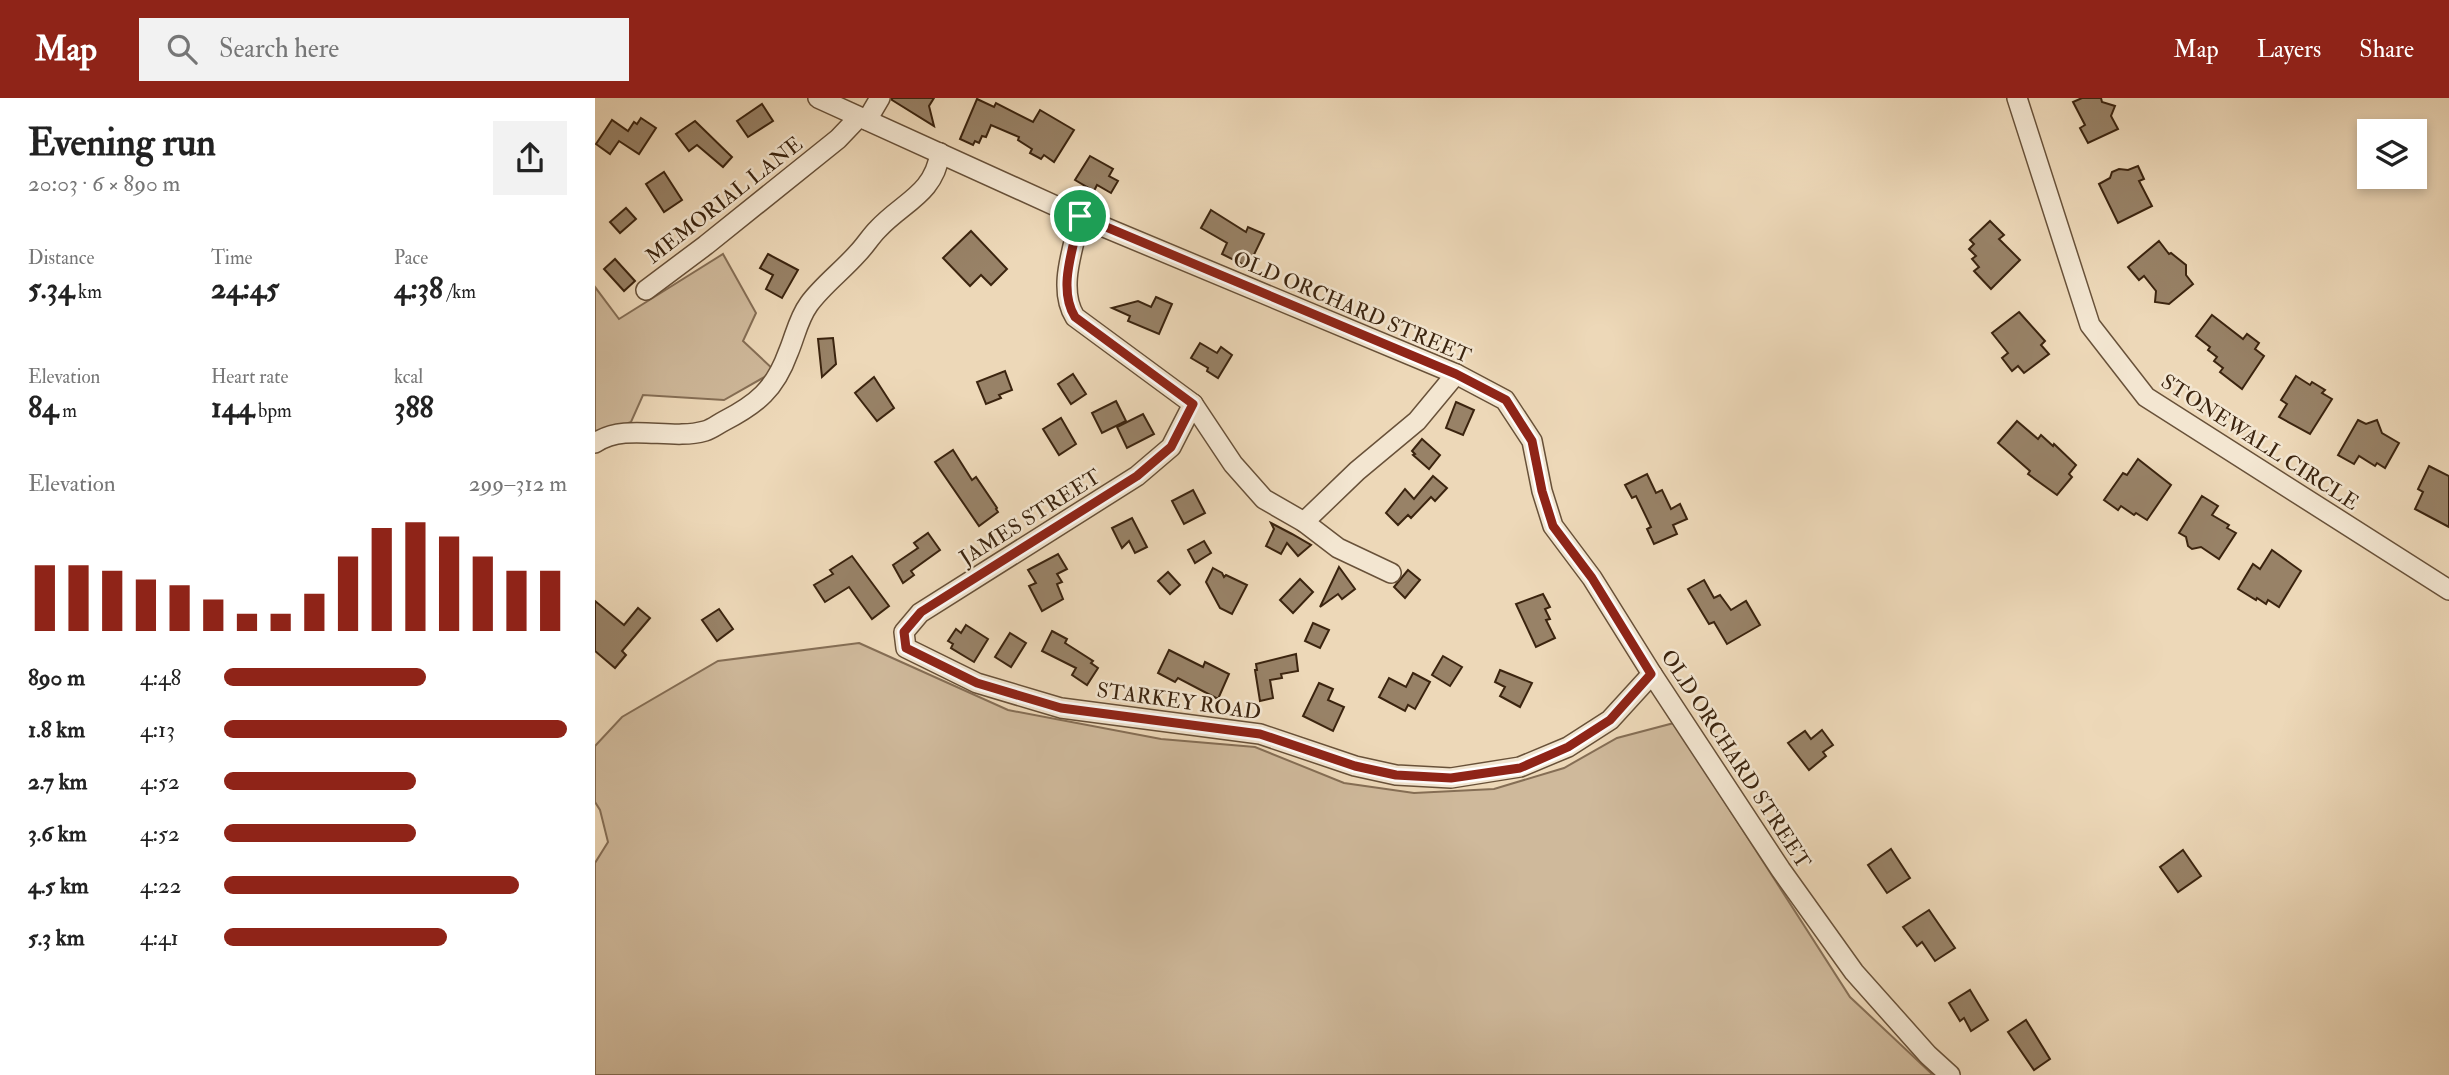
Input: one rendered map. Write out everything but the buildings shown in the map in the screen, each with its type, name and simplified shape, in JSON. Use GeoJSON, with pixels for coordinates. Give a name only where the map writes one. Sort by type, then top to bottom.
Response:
{"type":"FeatureCollection","features":[{"type":"Feature","properties":{"kind":"street","name":"OLD ORCHARD STREET"},"geometry":{"type":"LineString","coordinates":[[818,98],[1080,216],[1456,374],[1506,400],[1532,441],[1542,491],[1553,526],[1592,578],[1651,674],[1781,870],[1854,972],[1928,1055],[1950,1075]]}},
{"type":"Feature","properties":{"kind":"street","name":"MEMORIAL LANE"},"geometry":{"type":"LineString","coordinates":[[646,290],[828,148],[863,118],[880,98]]}},
{"type":"Feature","properties":{"kind":"street","name":"STONEWALL CIRCLE"},"geometry":{"type":"LineString","coordinates":[[2017,98],[2090,325],[2145,397],[2449,590]]}},
{"type":"Feature","properties":{"kind":"street"},"geometry":{"type":"LineString","coordinates":[[595,443],[620,433],[668,434],[705,431],[746,409],[768,391],[778,377],[798,324],[809,304],[888,218],[923,191],[938,170],[940,153]]}},
{"type":"Feature","properties":{"kind":"street"},"geometry":{"type":"LineString","coordinates":[[1080,216],[1066,285],[1068,305],[1075,317],[1193,404],[1233,464],[1264,499],[1304,522],[1338,548],[1391,573]]}},
{"type":"Feature","properties":{"kind":"street"},"geometry":{"type":"LineString","coordinates":[[1304,522],[1357,471],[1417,421],[1456,374]]}},
{"type":"Feature","properties":{"kind":"street","name":"JAMES STREET"},"geometry":{"type":"LineString","coordinates":[[923,658],[906,648],[904,632],[921,612],[1137,476],[1171,447],[1193,404]]}},
{"type":"Feature","properties":{"kind":"street","name":"STARKEY ROAD"},"geometry":{"type":"LineString","coordinates":[[923,658],[977,683],[1061,708],[1260,734],[1355,766],[1396,775],[1451,778],[1520,768],[1568,747],[1610,720],[1651,674]]}},
{"type":"Feature","properties":{"kind":"shaded area"},"geometry":{"type":"Polygon","coordinates":[[[723,254],[756,313],[743,341],[775,371],[724,400],[643,395],[631,422],[595,435],[595,287],[619,319],[723,254]]]}},
{"type":"Feature","properties":{"kind":"shaded area"},"geometry":{"type":"Polygon","coordinates":[[[859,643],[1008,710],[1161,739],[1255,747],[1344,783],[1414,793],[1494,789],[1564,768],[1617,738],[1674,723],[1850,997],[1933,1075],[595,1075],[595,863],[608,842],[600,810],[595,802],[595,746],[622,717],[718,661],[859,643]]]}},
{"type":"Feature","properties":{"kind":"route"},"geometry":{"type":"LineString","coordinates":[[1080,216],[1456,374],[1506,400],[1532,441],[1542,491],[1553,526],[1592,578],[1651,674],[1610,720],[1568,747],[1520,768],[1451,778],[1396,775],[1355,766],[1260,734],[1061,708],[977,683],[906,648],[904,632],[921,612],[1137,476],[1171,447],[1193,404],[1075,317],[1068,305],[1066,285],[1080,216]]}}]}
